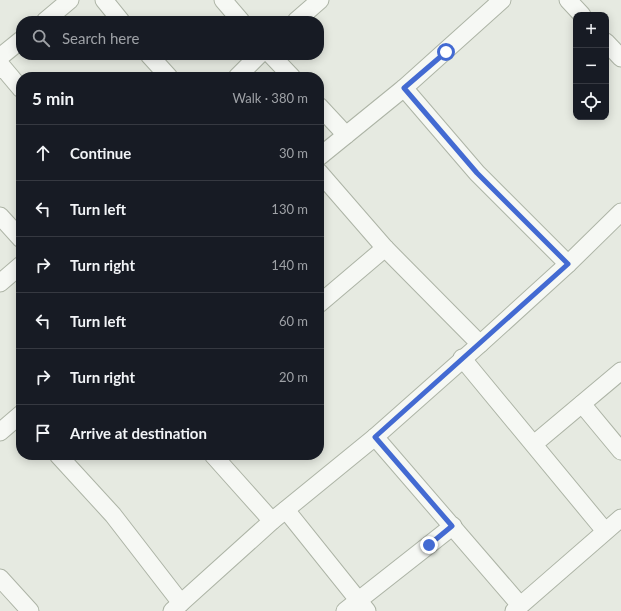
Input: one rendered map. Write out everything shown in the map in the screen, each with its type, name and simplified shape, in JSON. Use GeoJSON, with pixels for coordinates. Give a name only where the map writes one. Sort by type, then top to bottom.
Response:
{"type":"FeatureCollection","features":[{"type":"Feature","properties":{"kind":"street"},"geometry":{"type":"LineString","coordinates":[[51,16],[70,0]]}},
{"type":"Feature","properties":{"kind":"street"},"geometry":{"type":"LineString","coordinates":[[104,0],[117,16]]}},
{"type":"Feature","properties":{"kind":"street"},"geometry":{"type":"LineString","coordinates":[[223,0],[237,16]]}},
{"type":"Feature","properties":{"kind":"street"},"geometry":{"type":"LineString","coordinates":[[302,16],[320,0]]}},
{"type":"Feature","properties":{"kind":"street"},"geometry":{"type":"LineString","coordinates":[[324,153],[404,88],[502,0]]}},
{"type":"Feature","properties":{"kind":"street"},"geometry":{"type":"LineString","coordinates":[[568,0],[579,12]]}},
{"type":"Feature","properties":{"kind":"street"},"geometry":{"type":"LineString","coordinates":[[0,57],[16,44]]}},
{"type":"Feature","properties":{"kind":"street"},"geometry":{"type":"LineString","coordinates":[[609,45],[621,58]]}},
{"type":"Feature","properties":{"kind":"street"},"geometry":{"type":"LineString","coordinates":[[154,60],[164,72]]}},
{"type":"Feature","properties":{"kind":"street"},"geometry":{"type":"LineString","coordinates":[[242,72],[254,60]]}},
{"type":"Feature","properties":{"kind":"street"},"geometry":{"type":"LineString","coordinates":[[276,60],[287,72]]}},
{"type":"Feature","properties":{"kind":"street"},"geometry":{"type":"LineString","coordinates":[[0,64],[16,83]]}},
{"type":"Feature","properties":{"kind":"street"},"geometry":{"type":"LineString","coordinates":[[404,88],[477,173],[568,264]]}},
{"type":"Feature","properties":{"kind":"street"},"geometry":{"type":"LineString","coordinates":[[324,111],[346,135]]}},
{"type":"Feature","properties":{"kind":"street"},"geometry":{"type":"LineString","coordinates":[[324,178],[385,248],[480,344]]}},
{"type":"Feature","properties":{"kind":"street"},"geometry":{"type":"LineString","coordinates":[[63,460],[113,515],[177,607],[272,521],[375,437],[462,358],[480,344],[568,264],[621,212]]}},
{"type":"Feature","properties":{"kind":"street"},"geometry":{"type":"LineString","coordinates":[[0,216],[16,234]]}},
{"type":"Feature","properties":{"kind":"street"},"geometry":{"type":"LineString","coordinates":[[324,300],[385,248]]}},
{"type":"Feature","properties":{"kind":"street"},"geometry":{"type":"LineString","coordinates":[[0,283],[16,269]]}},
{"type":"Feature","properties":{"kind":"street"},"geometry":{"type":"LineString","coordinates":[[462,358],[605,531]]}},
{"type":"Feature","properties":{"kind":"street"},"geometry":{"type":"LineString","coordinates":[[534,444],[621,371]]}},
{"type":"Feature","properties":{"kind":"street"},"geometry":{"type":"LineString","coordinates":[[582,404],[621,451]]}},
{"type":"Feature","properties":{"kind":"street"},"geometry":{"type":"LineString","coordinates":[[0,432],[16,418]]}},
{"type":"Feature","properties":{"kind":"street"},"geometry":{"type":"LineString","coordinates":[[375,437],[452,526],[517,608],[621,518]]}},
{"type":"Feature","properties":{"kind":"street"},"geometry":{"type":"LineString","coordinates":[[217,460],[272,521]]}},
{"type":"Feature","properties":{"kind":"street"},"geometry":{"type":"LineString","coordinates":[[286,510],[357,607],[452,526]]}},
{"type":"Feature","properties":{"kind":"street"},"geometry":{"type":"LineString","coordinates":[[0,578],[30,611]]}},
{"type":"Feature","properties":{"kind":"route"},"geometry":{"type":"LineString","coordinates":[[429,545],[452,526],[375,437],[568,264],[477,173],[404,88],[446,52]]}}]}
